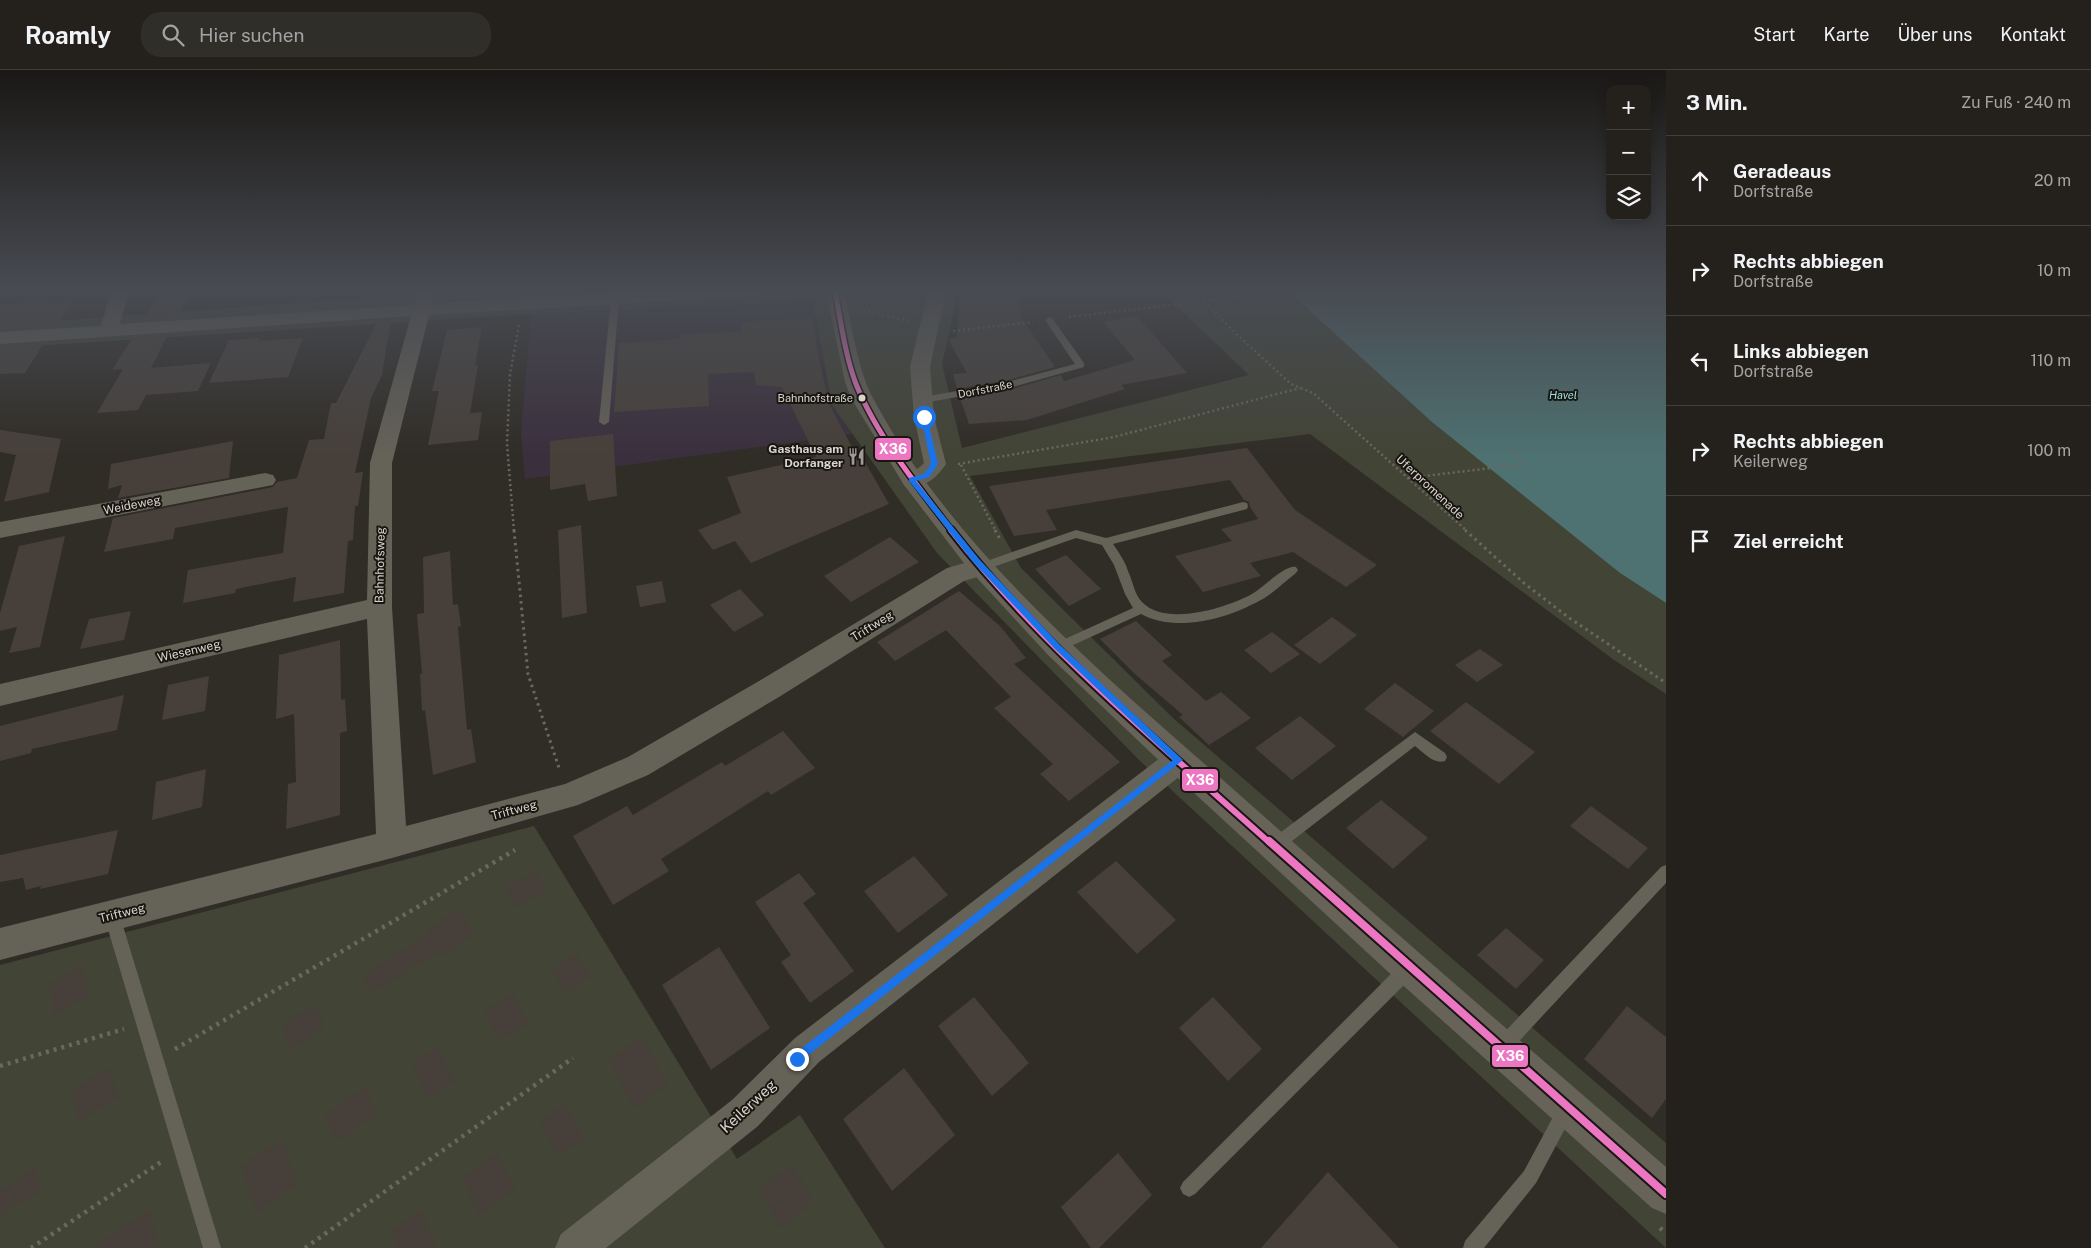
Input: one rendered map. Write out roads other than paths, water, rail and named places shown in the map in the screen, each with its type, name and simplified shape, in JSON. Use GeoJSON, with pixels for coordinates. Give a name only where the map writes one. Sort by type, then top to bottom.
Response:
{"type":"FeatureCollection","features":[{"type":"Feature","properties":{"kind":"main road"},"geometry":{"type":"LineString","coordinates":[[847,346],[855,382],[862,398],[996,562],[1058,647],[1179,760],[1409,968],[1666,1194]]}},
{"type":"Feature","properties":{"kind":"street","name":"Bahnhofsweg"},"geometry":{"type":"LineString","coordinates":[[392,844],[379,607],[381,463],[411,346]]}},
{"type":"Feature","properties":{"kind":"street"},"geometry":{"type":"LineString","coordinates":[[923,472],[924,417],[920,367],[925,346]]}},
{"type":"Feature","properties":{"kind":"street","name":"Weideweg"},"geometry":{"type":"LineString","coordinates":[[0,530],[265,480]]}},
{"type":"Feature","properties":{"kind":"street","name":"Triftweg"},"geometry":{"type":"LineString","coordinates":[[0,944],[392,844],[568,796],[638,766],[769,690],[956,574],[996,562]]}},
{"type":"Feature","properties":{"kind":"street","name":"Wiesenweg"},"geometry":{"type":"LineString","coordinates":[[0,695],[379,607]]}},
{"type":"Feature","properties":{"kind":"street","name":"Keilerweg"},"geometry":{"type":"LineString","coordinates":[[575,1248],[745,1113],[807,1050],[1179,760]]}},
{"type":"Feature","properties":{"kind":"lane"},"geometry":{"type":"LineString","coordinates":[[604,422],[608,346]]}},
{"type":"Feature","properties":{"kind":"lane","name":"Dorfstraße"},"geometry":{"type":"LineString","coordinates":[[923,400],[1009,385],[1081,365],[1068,346]]}},
{"type":"Feature","properties":{"kind":"lane"},"geometry":{"type":"LineString","coordinates":[[996,562],[1076,534],[1106,542],[1243,506]]}},
{"type":"Feature","properties":{"kind":"lane"},"geometry":{"type":"LineString","coordinates":[[1106,542],[1121,566],[1129,592],[1141,609],[1163,619],[1191,617],[1229,610],[1257,596],[1292,570]]}},
{"type":"Feature","properties":{"kind":"lane"},"geometry":{"type":"LineString","coordinates":[[1058,647],[1141,609]]}},
{"type":"Feature","properties":{"kind":"lane"},"geometry":{"type":"LineString","coordinates":[[1274,846],[1415,738],[1440,757]]}},
{"type":"Feature","properties":{"kind":"lane"},"geometry":{"type":"LineString","coordinates":[[1500,1048],[1666,872]]}},
{"type":"Feature","properties":{"kind":"lane"},"geometry":{"type":"LineString","coordinates":[[112,916],[212,1248]]}},
{"type":"Feature","properties":{"kind":"lane"},"geometry":{"type":"LineString","coordinates":[[1189,1188],[1409,968]]}},
{"type":"Feature","properties":{"kind":"lane"},"geometry":{"type":"LineString","coordinates":[[1472,1248],[1530,1177],[1567,1108]]}},
{"type":"Feature","properties":{"kind":"water","name":"Havel"},"geometry":{"type":"Polygon","coordinates":[[[1348,346],[1666,346],[1666,603],[1620,573],[1432,422],[1348,346]]]}},
{"type":"Feature","properties":{"kind":"place","name":"Bahnhofstraße"},"geometry":{"type":"Point","coordinates":[862,398]}},
{"type":"Feature","properties":{"kind":"place","name":"Gasthaus am Dorfanger"},"geometry":{"type":"Point","coordinates":[857,456]}}]}
